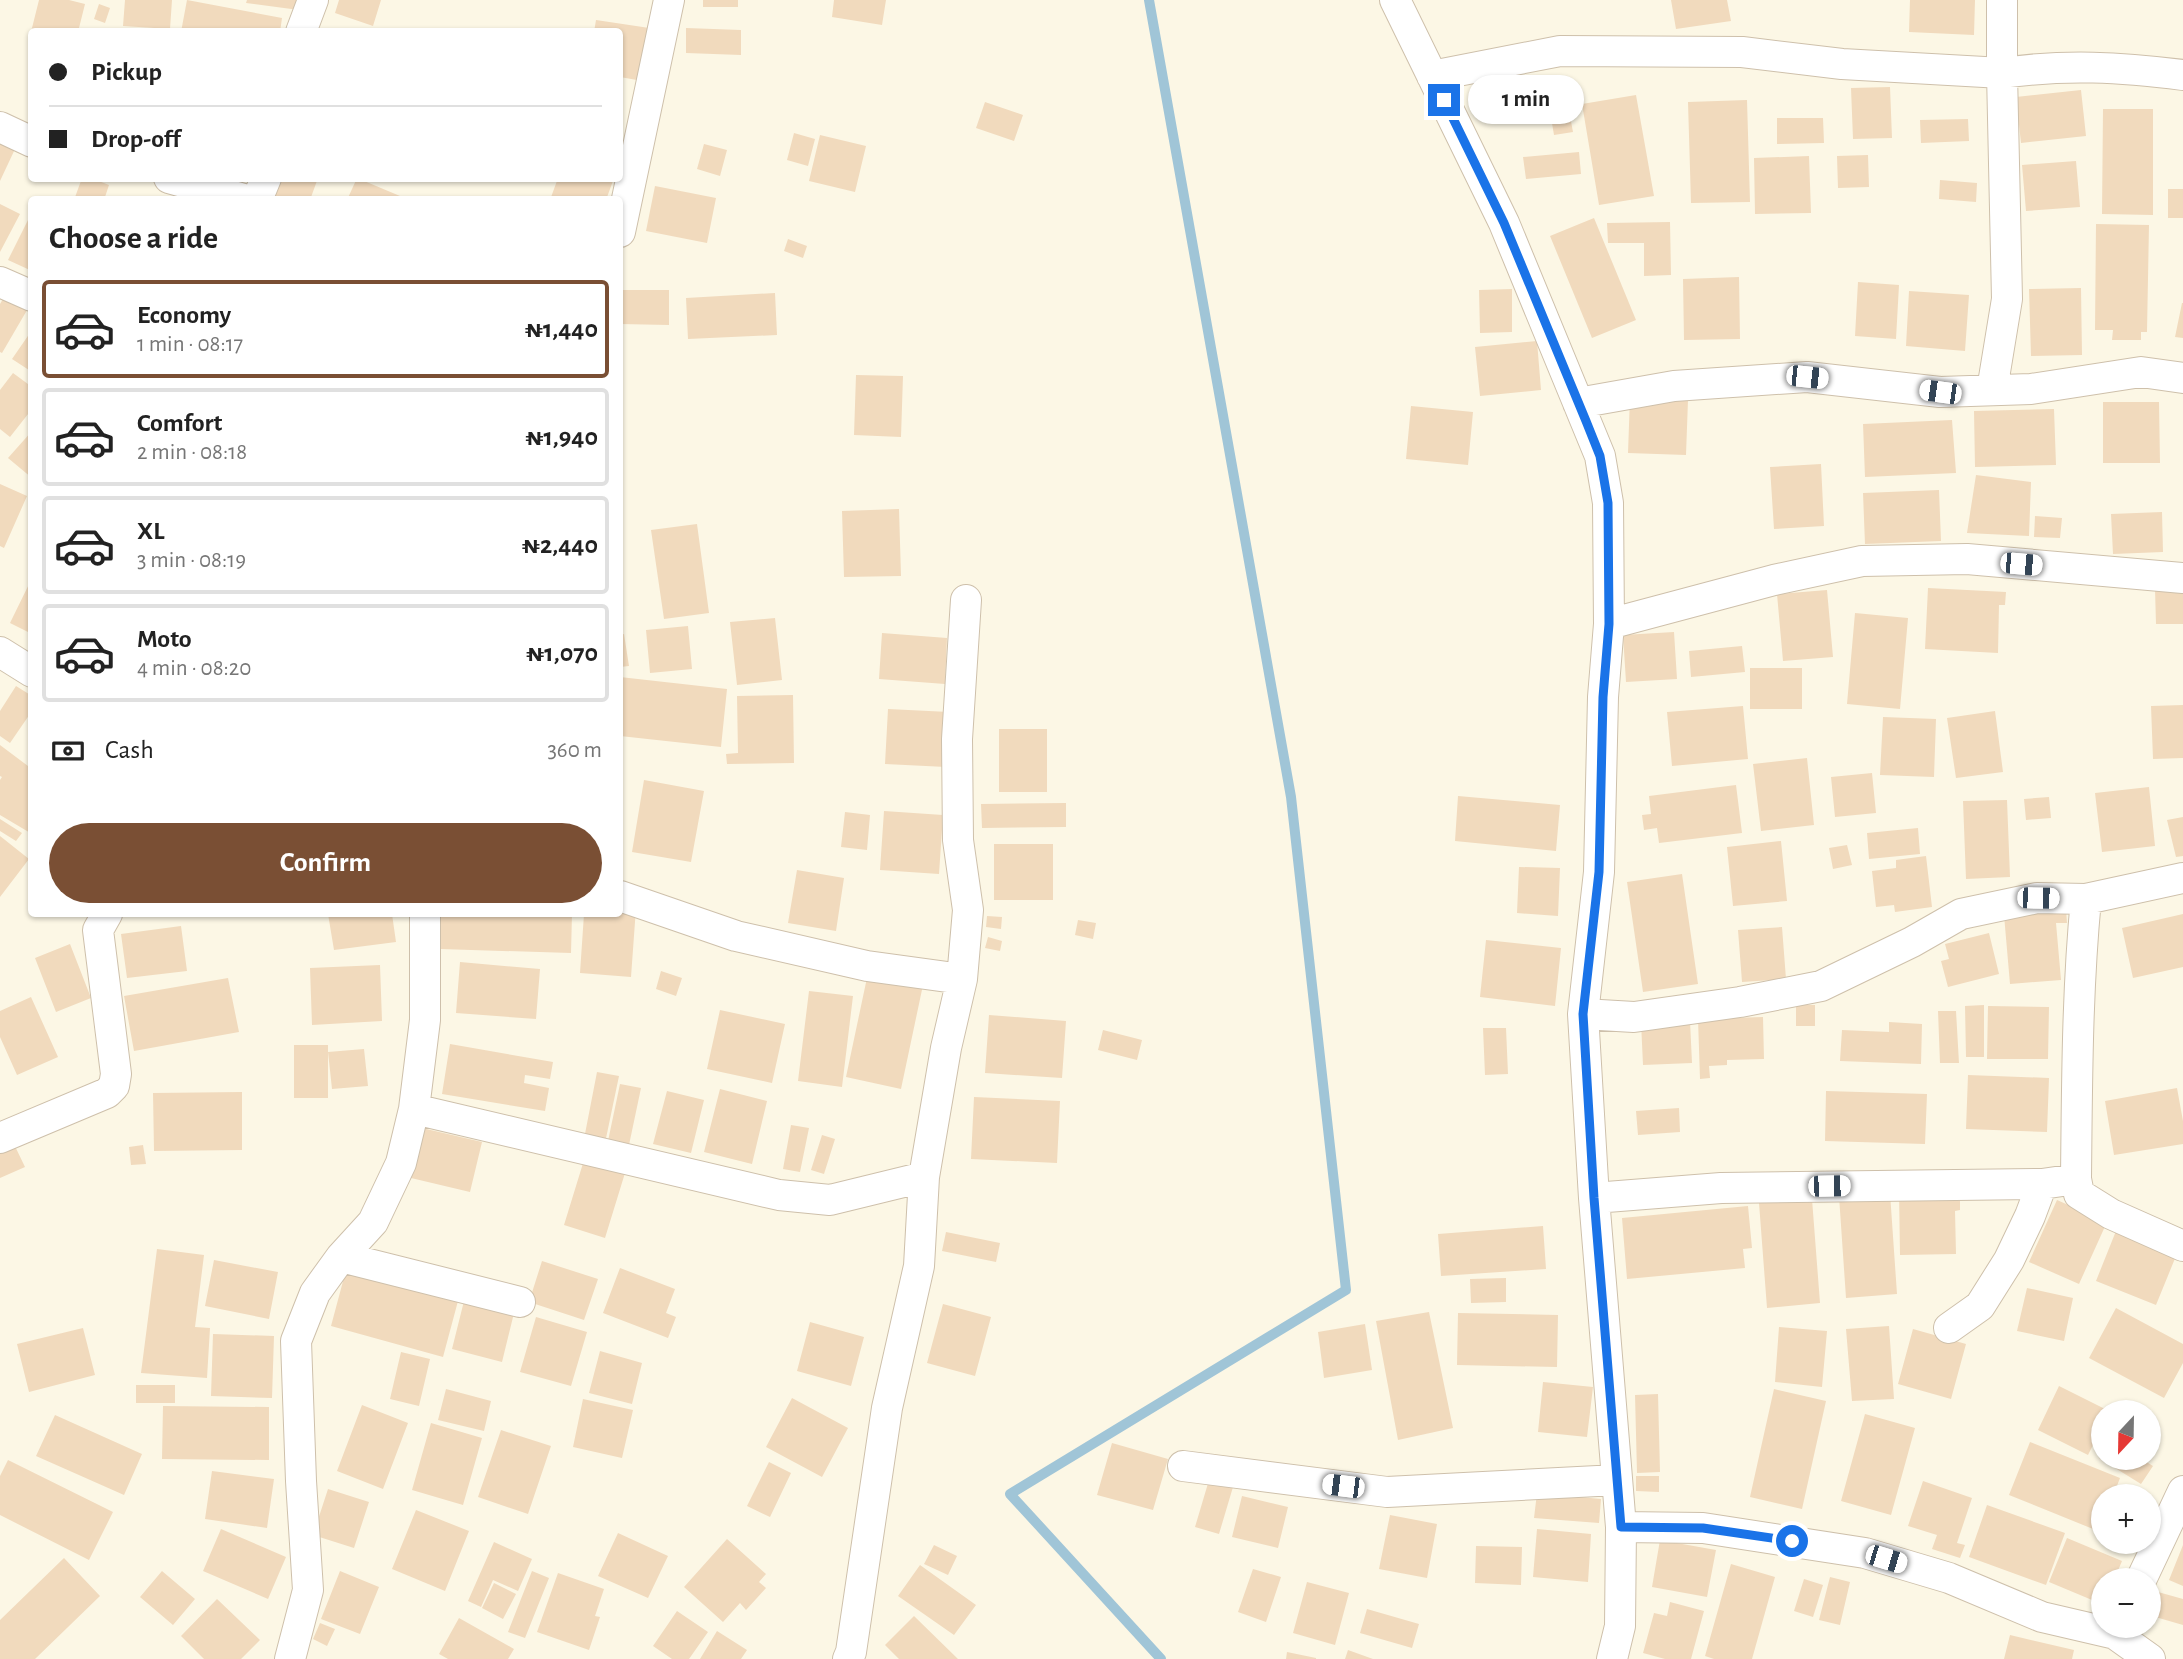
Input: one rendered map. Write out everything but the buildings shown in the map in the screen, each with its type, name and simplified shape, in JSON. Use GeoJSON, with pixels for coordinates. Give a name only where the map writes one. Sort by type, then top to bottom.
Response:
{"type":"FeatureCollection","features":[{"type":"Feature","properties":{"kind":"street"},"geometry":{"type":"LineString","coordinates":[[302,28],[313,0]]}},
{"type":"Feature","properties":{"kind":"street"},"geometry":{"type":"LineString","coordinates":[[623,218],[669,0]]}},
{"type":"Feature","properties":{"kind":"street"},"geometry":{"type":"LineString","coordinates":[[1395,0],[1504,223],[1600,456],[1608,503],[1609,624],[1603,697],[1599,872],[1583,1014],[1594,1198],[1621,1527],[1620,1626],[1612,1659]]}},
{"type":"Feature","properties":{"kind":"street"},"geometry":{"type":"LineString","coordinates":[[1992,390],[2007,299],[2002,0]]}},
{"type":"Feature","properties":{"kind":"street"},"geometry":{"type":"LineString","coordinates":[[1432,76],[1560,51],[1742,52],[1842,64],[2002,73],[2043,67],[2121,67],[2183,75]]}},
{"type":"Feature","properties":{"kind":"street"},"geometry":{"type":"LineString","coordinates":[[0,127],[28,140]]}},
{"type":"Feature","properties":{"kind":"street"},"geometry":{"type":"LineString","coordinates":[[183,182],[233,196]]}},
{"type":"Feature","properties":{"kind":"street"},"geometry":{"type":"LineString","coordinates":[[0,282],[28,294]]}},
{"type":"Feature","properties":{"kind":"street"},"geometry":{"type":"LineString","coordinates":[[1578,403],[1674,386],[1807,377],[1940,392],[2031,389],[2141,372],[2183,377]]}},
{"type":"Feature","properties":{"kind":"street"},"geometry":{"type":"LineString","coordinates":[[1609,624],[1774,580],[1863,561],[1967,559],[2183,578]]}},
{"type":"Feature","properties":{"kind":"street"},"geometry":{"type":"LineString","coordinates":[[848,1659],[887,1408],[919,1266],[924,1177],[946,1048],[962,979],[968,910],[958,840],[957,739],[966,600]]}},
{"type":"Feature","properties":{"kind":"street"},"geometry":{"type":"LineString","coordinates":[[0,652],[28,670]]}},
{"type":"Feature","properties":{"kind":"street"},"geometry":{"type":"LineString","coordinates":[[1583,1014],[1634,1017],[1741,1002],[1821,986],[1912,942],[1961,914],[2038,898],[2086,899],[2183,878]]}},
{"type":"Feature","properties":{"kind":"street"},"geometry":{"type":"LineString","coordinates":[[623,897],[736,936],[867,966],[962,979]]}},
{"type":"Feature","properties":{"kind":"street"},"geometry":{"type":"LineString","coordinates":[[2086,899],[2078,1008],[2076,1179],[2080,1194],[2111,1214],[2183,1246]]}},
{"type":"Feature","properties":{"kind":"street"},"geometry":{"type":"LineString","coordinates":[[0,1138],[107,1093],[114,1086],[116,1074],[99,930],[106,917]]}},
{"type":"Feature","properties":{"kind":"street"},"geometry":{"type":"LineString","coordinates":[[290,1659],[308,1590],[296,1341],[315,1293],[341,1257],[373,1222],[401,1163],[414,1109],[425,1020],[425,917]]}},
{"type":"Feature","properties":{"kind":"street"},"geometry":{"type":"LineString","coordinates":[[414,1109],[779,1195],[830,1200],[924,1177]]}},
{"type":"Feature","properties":{"kind":"street"},"geometry":{"type":"LineString","coordinates":[[1594,1198],[1721,1188],[2042,1184],[2076,1179]]}},
{"type":"Feature","properties":{"kind":"street"},"geometry":{"type":"LineString","coordinates":[[1949,1328],[1980,1306],[2009,1260],[2042,1184]]}},
{"type":"Feature","properties":{"kind":"street"},"geometry":{"type":"LineString","coordinates":[[341,1257],[520,1302]]}},
{"type":"Feature","properties":{"kind":"street"},"geometry":{"type":"LineString","coordinates":[[1183,1466],[1388,1492],[1617,1480]]}},
{"type":"Feature","properties":{"kind":"street"},"geometry":{"type":"LineString","coordinates":[[2147,1568],[2183,1491]]}},
{"type":"Feature","properties":{"kind":"street"},"geometry":{"type":"LineString","coordinates":[[1621,1527],[1703,1528],[1865,1553],[1948,1578],[2042,1617],[2091,1625]]}},
{"type":"Feature","properties":{"kind":"street"},"geometry":{"type":"LineString","coordinates":[[2126,1638],[2150,1659]]}},
{"type":"Feature","properties":{"kind":"waterway"},"geometry":{"type":"LineString","coordinates":[[1149,0],[1291,797],[1346,1290],[1010,1494],[1161,1659]]}},
{"type":"Feature","properties":{"kind":"route"},"geometry":{"type":"LineString","coordinates":[[1444,100],[1504,223],[1586,421],[1600,456],[1608,503],[1609,624],[1603,697],[1599,872],[1583,1014],[1594,1198],[1621,1527],[1703,1528],[1792,1541]]}}]}
